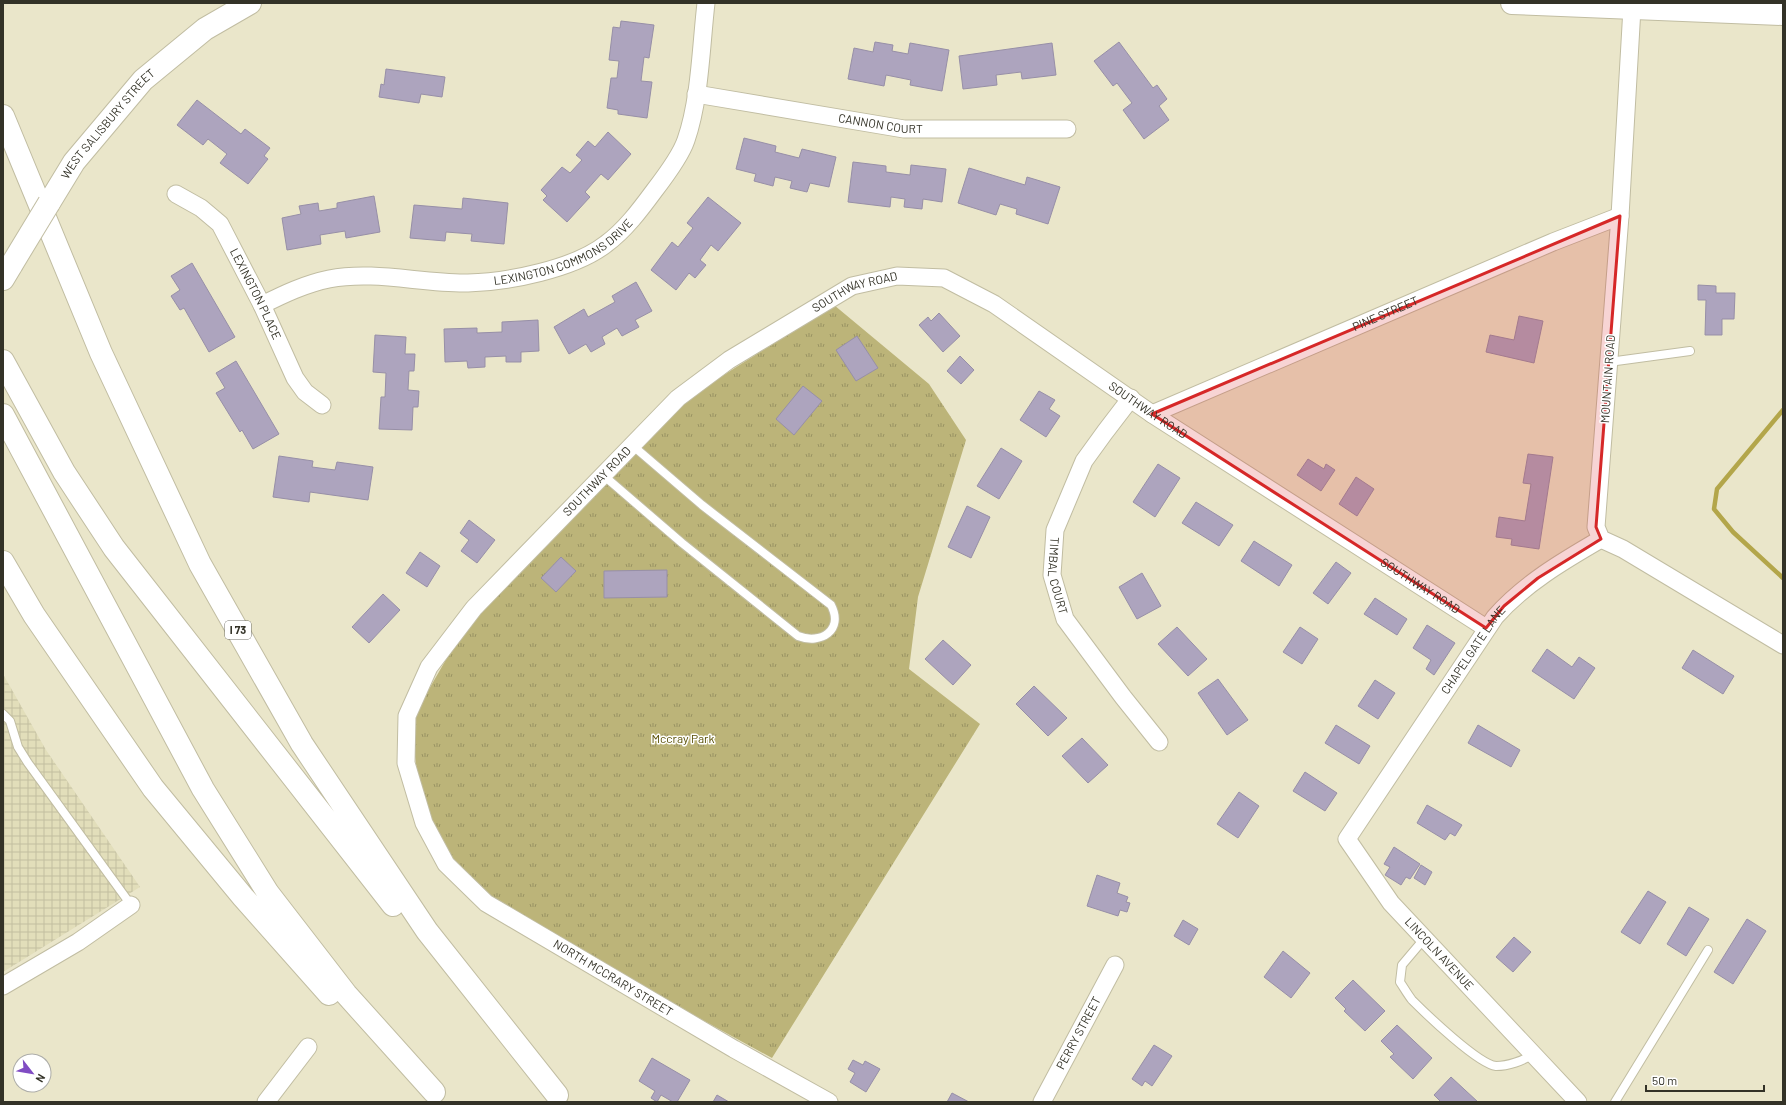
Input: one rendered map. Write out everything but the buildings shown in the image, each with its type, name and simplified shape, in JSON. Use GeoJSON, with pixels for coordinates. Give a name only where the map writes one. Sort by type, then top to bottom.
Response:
{"type":"FeatureCollection","features":[{"type":"Feature","properties":{"kind":"main road","name":"WEST SALISBURY STREET"},"geometry":{"type":"LineString","coordinates":[[8,271],[74,162],[143,80],[205,29],[250,3]]}},
{"type":"Feature","properties":{"kind":"main road"},"geometry":{"type":"LineString","coordinates":[[1512,3],[1783,14]]}},
{"type":"Feature","properties":{"kind":"main road","name":"I 73"},"geometry":{"type":"LineString","coordinates":[[3,116],[101,353],[190,543],[200,564],[290,723],[302,744],[427,931],[561,1098]]}},
{"type":"Feature","properties":{"kind":"main road"},"geometry":{"type":"LineString","coordinates":[[3,361],[64,472],[114,548],[413,929],[561,1098]]}},
{"type":"Feature","properties":{"kind":"main road"},"geometry":{"type":"LineString","coordinates":[[3,416],[203,790],[268,893],[346,994],[439,1097]]}},
{"type":"Feature","properties":{"kind":"main road"},"geometry":{"type":"LineString","coordinates":[[3,562],[34,615],[153,788],[243,897],[352,1020],[439,1097]]}},
{"type":"Feature","properties":{"kind":"street","name":"LEXINGTON COMMONS DRIVE"},"geometry":{"type":"LineString","coordinates":[[262,304],[299,287],[330,279],[369,276],[468,283],[519,276],[574,262],[606,245],[632,221],[665,177],[686,141],[696,94],[706,3]]}},
{"type":"Feature","properties":{"kind":"street","name":"MOUNTAIN ROAD"},"geometry":{"type":"LineString","coordinates":[[1601,539],[1596,527],[1620,216],[1632,8]]}},
{"type":"Feature","properties":{"kind":"street","name":"CANNON COURT"},"geometry":{"type":"LineString","coordinates":[[696,94],[904,129],[1067,129]]}},
{"type":"Feature","properties":{"kind":"street","name":"LEXINGTON PLACE"},"geometry":{"type":"LineString","coordinates":[[176,194],[201,208],[220,224],[262,304],[295,378],[305,392],[322,405]]}},
{"type":"Feature","properties":{"kind":"street","name":"PINE STREET"},"geometry":{"type":"LineString","coordinates":[[1152,414],[1553,242],[1620,216]]}},
{"type":"Feature","properties":{"kind":"street","name":"SOUTHWAY ROAD"},"geometry":{"type":"LineString","coordinates":[[424,823],[406,763],[407,716],[429,667],[474,608],[678,398],[729,360],[852,286],[897,276],[944,278],[994,304],[1152,414],[1486,628]]}},
{"type":"Feature","properties":{"kind":"street","name":"TIMBAL COURT"},"geometry":{"type":"LineString","coordinates":[[1131,398],[1084,461],[1055,530],[1052,575],[1065,619],[1123,697],[1159,742]]}},
{"type":"Feature","properties":{"kind":"street","name":"CHAPELGATE LANE"},"geometry":{"type":"LineString","coordinates":[[1377,793],[1486,628],[1504,606],[1538,578],[1601,539]]}},
{"type":"Feature","properties":{"kind":"street"},"geometry":{"type":"LineString","coordinates":[[1601,539],[1623,549],[1783,645]]}},
{"type":"Feature","properties":{"kind":"street","name":"LINCOLN AVENUE"},"geometry":{"type":"LineString","coordinates":[[1377,793],[1347,839],[1391,903],[1578,1102]]}},
{"type":"Feature","properties":{"kind":"street","name":"NORTH MCCRARY STREET"},"geometry":{"type":"LineString","coordinates":[[424,823],[446,864],[486,902],[734,1049],[829,1102]]}},
{"type":"Feature","properties":{"kind":"street"},"geometry":{"type":"LineString","coordinates":[[3,986],[78,942],[132,905]]}},
{"type":"Feature","properties":{"kind":"street","name":"PERRY STREET"},"geometry":{"type":"LineString","coordinates":[[1042,1102],[1114,964]]}},
{"type":"Feature","properties":{"kind":"street"},"geometry":{"type":"LineString","coordinates":[[266,1102],[308,1047]]}},
{"type":"Feature","properties":{"kind":"lane"},"geometry":{"type":"LineString","coordinates":[[1609,362],[1690,351]]}},
{"type":"Feature","properties":{"kind":"lane"},"geometry":{"type":"LineString","coordinates":[[603,475],[682,543],[798,636],[807,640],[816,639],[824,636],[832,630],[835,620],[835,613],[831,605],[702,505],[632,445]]}},
{"type":"Feature","properties":{"kind":"lane"},"geometry":{"type":"LineString","coordinates":[[3,714],[10,721],[18,747],[28,763],[132,905]]}},
{"type":"Feature","properties":{"kind":"lane"},"geometry":{"type":"LineString","coordinates":[[1424,939],[1402,965],[1400,982],[1412,999],[1468,1050],[1488,1064],[1496,1066],[1511,1064],[1525,1059],[1533,1054]]}},
{"type":"Feature","properties":{"kind":"lane"},"geometry":{"type":"LineString","coordinates":[[1614,1102],[1708,950]]}},
{"type":"Feature","properties":{"kind":"highlighted area"},"geometry":{"type":"Polygon","coordinates":[[[1620,216],[1596,527],[1601,539],[1538,578],[1504,606],[1486,628],[1152,414],[1620,216]]]}},
{"type":"Feature","properties":{"kind":"shaded area"},"geometry":{"type":"Polygon","coordinates":[[[3,674],[46,750],[140,887],[3,972],[3,674]]]}},
{"type":"Feature","properties":{"kind":"green space","name":"Mccray Park"},"geometry":{"type":"Polygon","coordinates":[[[834,305],[929,384],[966,440],[918,597],[909,669],[980,724],[772,1058],[580,953],[465,883],[421,798],[410,722],[470,618],[678,404],[834,305]]]}},
{"type":"Feature","properties":{"kind":"waterway"},"geometry":{"type":"LineString","coordinates":[[1783,410],[1717,489],[1714,509],[1733,532],[1783,578]]}}]}
